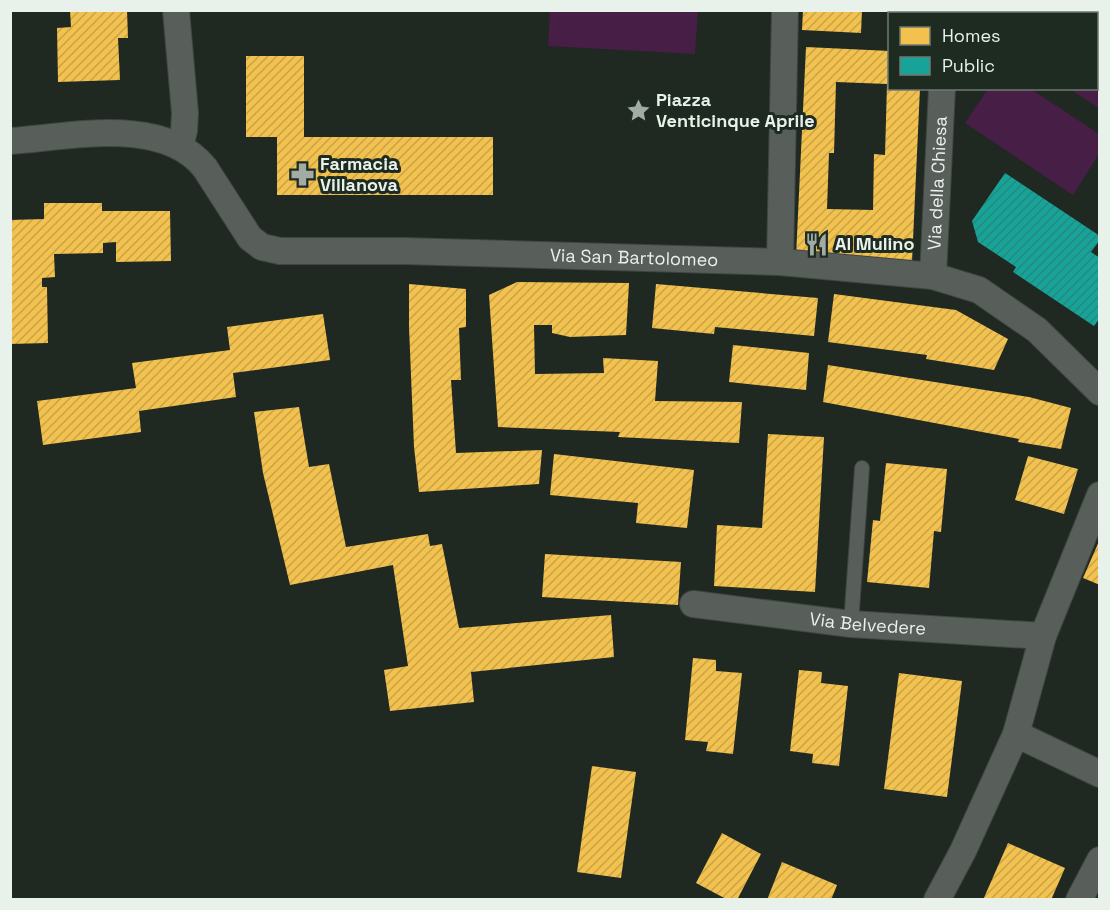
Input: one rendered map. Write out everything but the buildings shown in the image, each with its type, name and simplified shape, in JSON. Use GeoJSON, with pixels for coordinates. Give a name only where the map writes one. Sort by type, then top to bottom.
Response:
{"type":"FeatureCollection","features":[{"type":"Feature","properties":{"kind":"street"},"geometry":{"type":"LineString","coordinates":[[10,141],[119,133],[155,138],[180,146],[185,113],[176,10]]}},
{"type":"Feature","properties":{"kind":"street"},"geometry":{"type":"LineString","coordinates":[[780,262],[785,10]]}},
{"type":"Feature","properties":{"kind":"street","name":"Via della Chiesa"},"geometry":{"type":"LineString","coordinates":[[933,276],[942,90]]}},
{"type":"Feature","properties":{"kind":"street","name":"Via San Bartolomeo"},"geometry":{"type":"LineString","coordinates":[[180,146],[197,159],[211,176],[250,238],[269,249],[314,252],[404,251],[780,262],[933,276],[979,290],[1037,330],[1100,392]]}},
{"type":"Feature","properties":{"kind":"street"},"geometry":{"type":"LineString","coordinates":[[937,900],[963,851],[1017,734],[1043,636],[1100,495]]}},
{"type":"Feature","properties":{"kind":"street","name":"Via Belvedere"},"geometry":{"type":"LineString","coordinates":[[693,604],[851,624],[1043,636]]}},
{"type":"Feature","properties":{"kind":"street"},"geometry":{"type":"LineString","coordinates":[[1017,734],[1100,774]]}},
{"type":"Feature","properties":{"kind":"street"},"geometry":{"type":"LineString","coordinates":[[1079,900],[1100,860]]}},
{"type":"Feature","properties":{"kind":"lane"},"geometry":{"type":"LineString","coordinates":[[851,624],[862,468]]}},
{"type":"Feature","properties":{"kind":"shaded area"},"geometry":{"type":"Polygon","coordinates":[[[550,11],[698,11],[695,54],[548,46],[550,11]]]}},
{"type":"Feature","properties":{"kind":"shaded area"},"geometry":{"type":"Polygon","coordinates":[[[1099,11],[1099,108],[1072,90],[1098,90],[1098,12],[978,12],[1099,11]]]}},
{"type":"Feature","properties":{"kind":"shaded area"},"geometry":{"type":"Polygon","coordinates":[[[987,90],[1033,90],[1099,134],[1099,154],[1073,195],[965,123],[987,90]]]}},
{"type":"Feature","properties":{"kind":"place","name":"Piazza Venticinque Aprile"},"geometry":{"type":"Point","coordinates":[638,110]}},
{"type":"Feature","properties":{"kind":"place","name":"Farmacia Villanova"},"geometry":{"type":"Point","coordinates":[302,174]}},
{"type":"Feature","properties":{"kind":"place","name":"Al Mulino"},"geometry":{"type":"Point","coordinates":[817,244]}}]}
